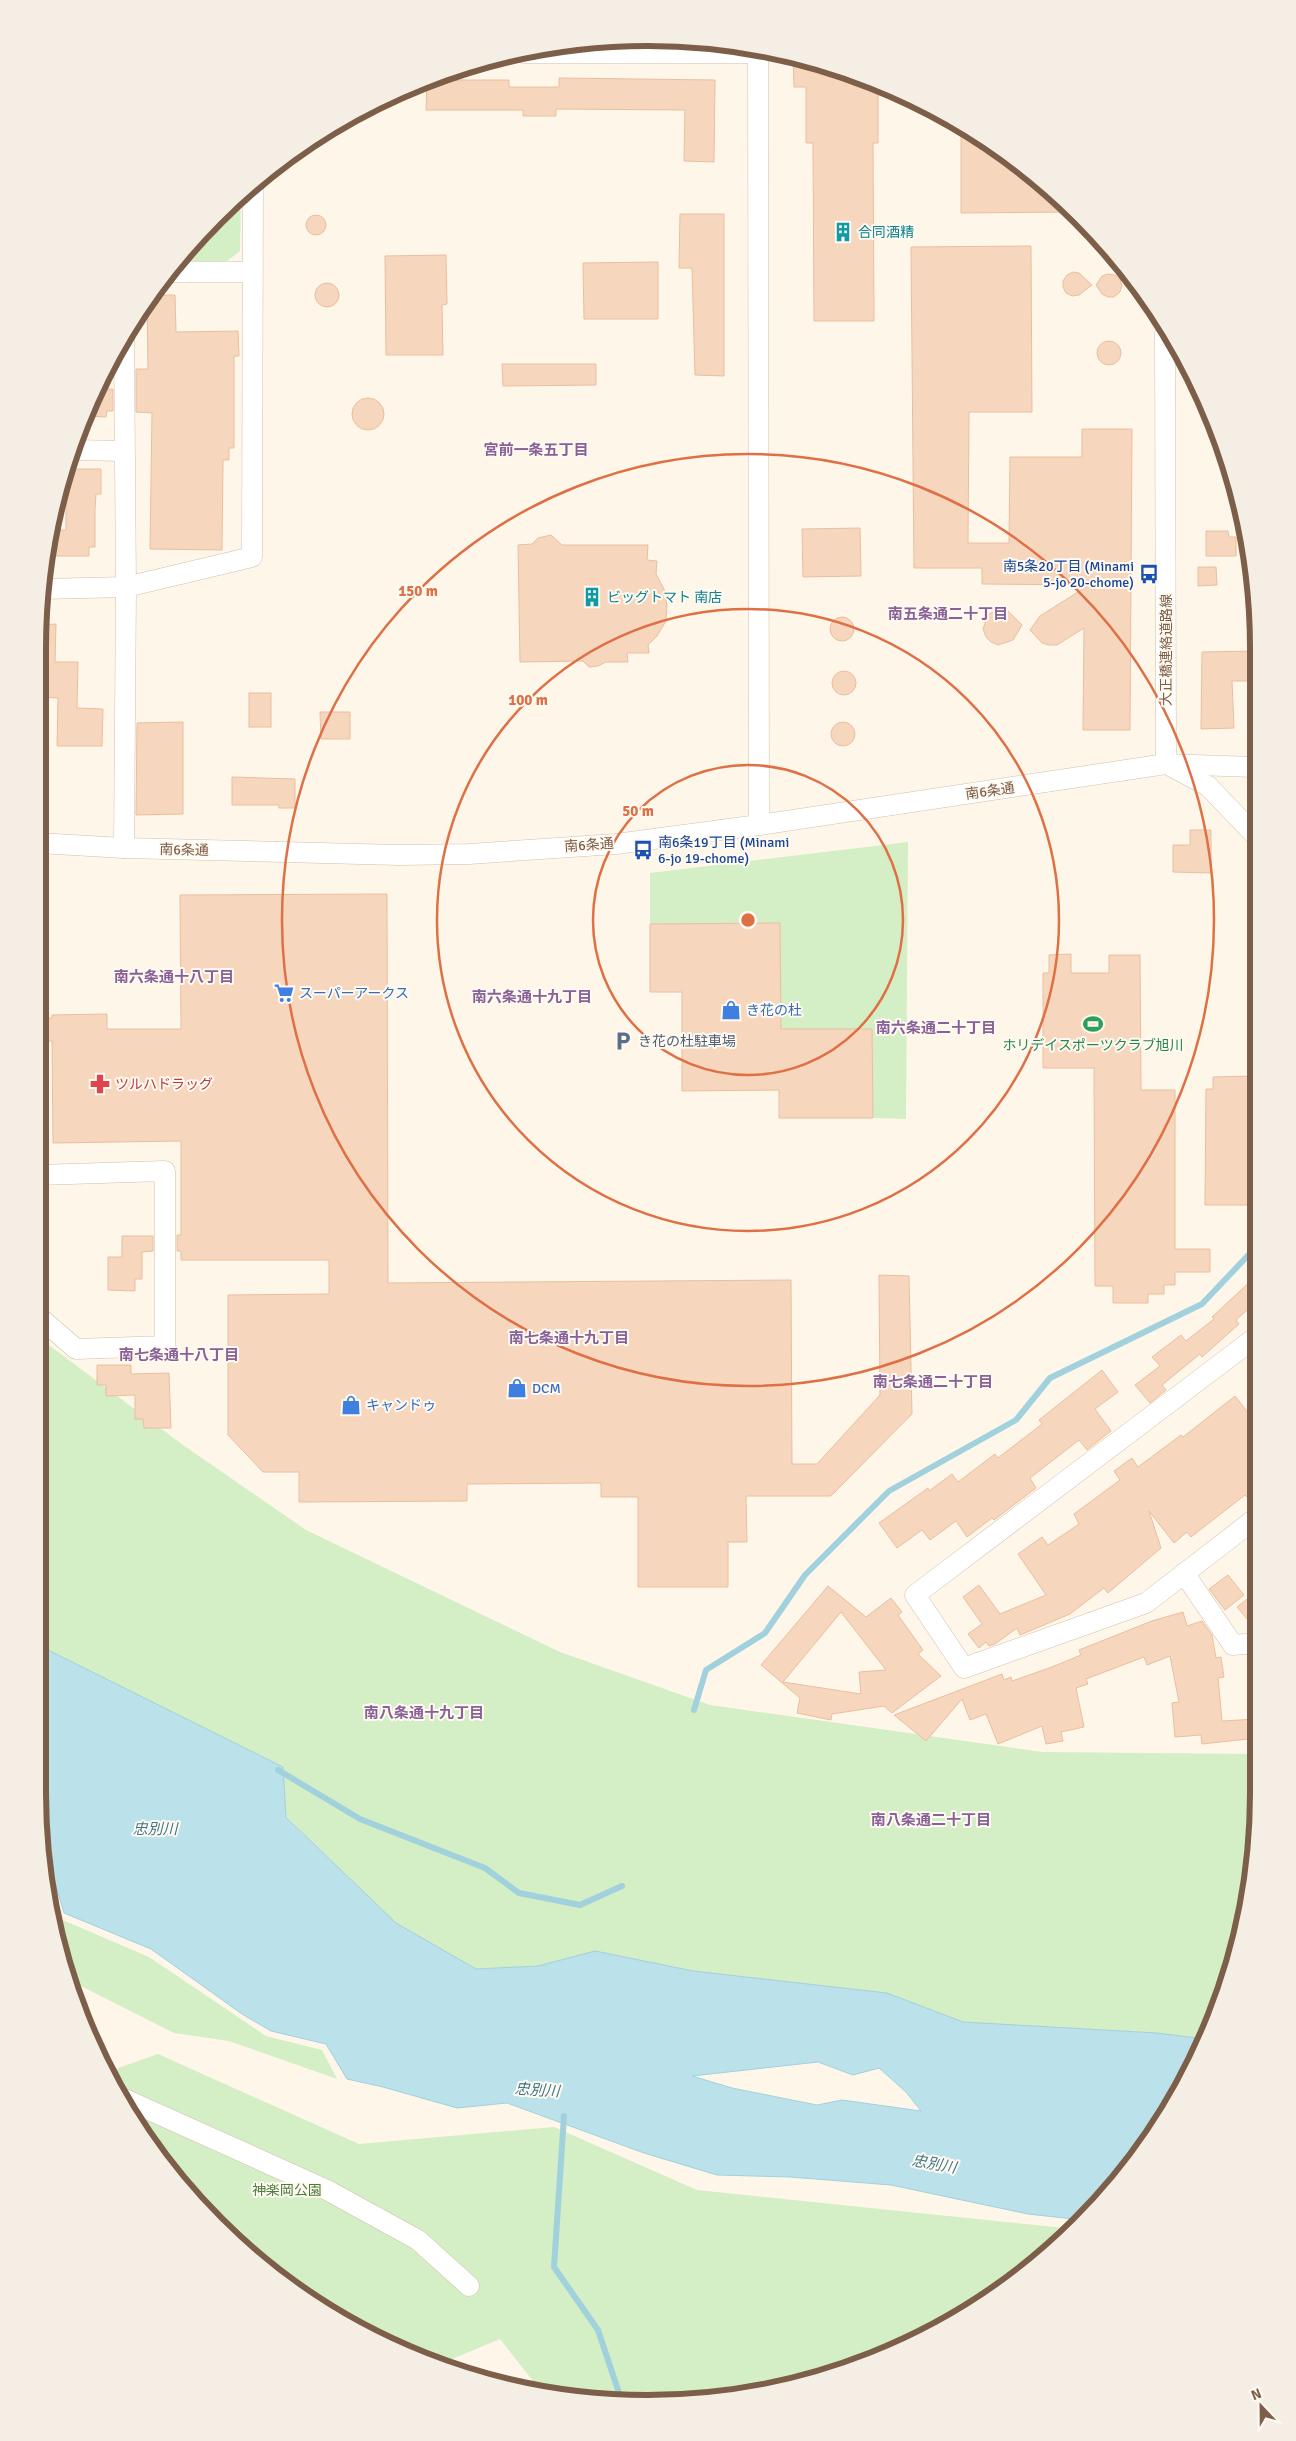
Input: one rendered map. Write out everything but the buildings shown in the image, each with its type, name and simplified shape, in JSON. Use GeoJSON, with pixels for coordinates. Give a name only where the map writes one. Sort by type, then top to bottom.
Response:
{"type":"FeatureCollection","features":[{"type":"Feature","properties":{"kind":"street"},"geometry":{"type":"LineString","coordinates":[[604,48],[729,51]]}},
{"type":"Feature","properties":{"kind":"street"},"geometry":{"type":"LineString","coordinates":[[758,57],[759,825]]}},
{"type":"Feature","properties":{"kind":"street"},"geometry":{"type":"LineString","coordinates":[[50,589],[126,586],[252,557],[253,194]]}},
{"type":"Feature","properties":{"kind":"street"},"geometry":{"type":"LineString","coordinates":[[179,272],[252,272]]}},
{"type":"Feature","properties":{"kind":"street","name":"大正橋連絡道路線"},"geometry":{"type":"LineString","coordinates":[[1165,341],[1166,764]]}},
{"type":"Feature","properties":{"kind":"street"},"geometry":{"type":"LineString","coordinates":[[124,353],[126,586],[124,848]]}},
{"type":"Feature","properties":{"kind":"street"},"geometry":{"type":"LineString","coordinates":[[80,450],[124,451]]}},
{"type":"Feature","properties":{"kind":"street"},"geometry":{"type":"LineString","coordinates":[[1166,764],[1208,786],[1250,830]]}},
{"type":"Feature","properties":{"kind":"street","name":"南6条通"},"geometry":{"type":"LineString","coordinates":[[46,843],[124,848],[399,855],[469,854],[616,844],[759,825],[1166,764],[1250,767]]}},
{"type":"Feature","properties":{"kind":"street"},"geometry":{"type":"LineString","coordinates":[[46,1175],[165,1171],[165,1346],[76,1349],[46,1323]]}},
{"type":"Feature","properties":{"kind":"street"},"geometry":{"type":"LineString","coordinates":[[1250,1342],[915,1595],[964,1668],[1146,1603],[1250,1523]]}},
{"type":"Feature","properties":{"kind":"street"},"geometry":{"type":"LineString","coordinates":[[1184,1574],[1233,1645],[1250,1644]]}},
{"type":"Feature","properties":{"kind":"street"},"geometry":{"type":"LineString","coordinates":[[132,2103],[335,2195],[418,2240],[469,2286]]}},
{"type":"Feature","properties":{"kind":"green space"},"geometry":{"type":"Polygon","coordinates":[[[241,205],[240,251],[227,261],[188,261],[222,222],[241,205]]]}},
{"type":"Feature","properties":{"kind":"green space"},"geometry":{"type":"Polygon","coordinates":[[[908,842],[906,1119],[873,1118],[872,1029],[781,1029],[780,923],[650,924],[650,873],[908,842]]]}},
{"type":"Feature","properties":{"kind":"green space"},"geometry":{"type":"Polygon","coordinates":[[[46,1343],[183,1445],[306,1530],[560,1652],[710,1705],[1042,1752],[1250,1754],[1250,1793],[1245,1872],[1229,1949],[1218,1986],[1197,2038],[1157,2033],[963,2022],[887,1993],[693,1971],[595,1951],[538,1966],[476,1969],[394,1922],[286,1816],[283,1767],[46,1649],[46,1343]]]}},
{"type":"Feature","properties":{"kind":"green space"},"geometry":{"type":"Polygon","coordinates":[[[60,1919],[149,1957],[266,2036],[322,2050],[337,2079],[229,2041],[174,2033],[77,1984],[60,1919]]]}},
{"type":"Feature","properties":{"kind":"green space","name":"神楽岡公園"},"geometry":{"type":"Polygon","coordinates":[[[158,2054],[359,2144],[554,2127],[697,2190],[1064,2228],[1014,2270],[949,2314],[914,2333],[841,2363],[804,2374],[727,2390],[648,2395],[569,2390],[535,2384],[500,2339],[449,2361],[382,2333],[314,2293],[251,2245],[222,2219],[196,2190],[148,2127],[114,2070],[158,2054]]]}},
{"type":"Feature","properties":{"kind":"water","name":"忠別川"},"geometry":{"type":"Polygon","coordinates":[[[46,1649],[283,1767],[286,1817],[396,1923],[476,1969],[538,1966],[595,1951],[693,1971],[887,1993],[963,2022],[1157,2033],[1197,2038],[1169,2094],[1148,2127],[1125,2159],[1074,2219],[1028,2214],[891,2185],[790,2177],[717,2175],[644,2153],[507,2103],[457,2108],[347,2079],[326,2044],[271,2031],[242,2014],[151,1949],[64,1913],[51,1872],[46,1793],[46,1649]],[[818,2062],[692,2076],[732,2088],[817,2105],[842,2100],[921,2111],[906,2092],[879,2068],[853,2075],[818,2062]]]}},
{"type":"Feature","properties":{"kind":"waterway"},"geometry":{"type":"LineString","coordinates":[[694,1710],[706,1670],[765,1633],[805,1575],[889,1491],[1016,1420],[1050,1378],[1202,1304],[1250,1253]]}},
{"type":"Feature","properties":{"kind":"waterway"},"geometry":{"type":"LineString","coordinates":[[278,1770],[360,1819],[485,1868],[519,1893],[580,1905],[622,1886]]}},
{"type":"Feature","properties":{"kind":"waterway"},"geometry":{"type":"LineString","coordinates":[[564,2116],[554,2267],[598,2330],[619,2394]]}},
{"type":"Feature","properties":{"kind":"place","name":"合同酒精"},"geometry":{"type":"Point","coordinates":[843,232]}},
{"type":"Feature","properties":{"kind":"place","name":"南5条20丁目 (Minami 5-jo 20-chome)"},"geometry":{"type":"Point","coordinates":[1149,574]}},
{"type":"Feature","properties":{"kind":"place","name":"ビッグトマト 南店"},"geometry":{"type":"Point","coordinates":[592,597]}},
{"type":"Feature","properties":{"kind":"place","name":"南6条19丁目 (Minami 6-jo 19-chome)"},"geometry":{"type":"Point","coordinates":[643,850]}},
{"type":"Feature","properties":{"kind":"place","name":"スーパーアークス"},"geometry":{"type":"Point","coordinates":[284,993]}},
{"type":"Feature","properties":{"kind":"place","name":"き花の杜"},"geometry":{"type":"Point","coordinates":[731,1010]}},
{"type":"Feature","properties":{"kind":"place","name":"ホリデイスポーツクラブ旭川"},"geometry":{"type":"Point","coordinates":[1093,1024]}},
{"type":"Feature","properties":{"kind":"place","name":"き花の杜駐車場"},"geometry":{"type":"Point","coordinates":[623,1041]}},
{"type":"Feature","properties":{"kind":"place","name":"ツルハドラッグ"},"geometry":{"type":"Point","coordinates":[100,1084]}},
{"type":"Feature","properties":{"kind":"place","name":"DCM"},"geometry":{"type":"Point","coordinates":[517,1388]}},
{"type":"Feature","properties":{"kind":"place","name":"キャンドゥ"},"geometry":{"type":"Point","coordinates":[351,1405]}},
{"type":"Feature","properties":{"kind":"district","name":"宮前一条五丁目"},"geometry":{"type":"Point","coordinates":[536,450]}},
{"type":"Feature","properties":{"kind":"district","name":"南五条通二十丁目"},"geometry":{"type":"Point","coordinates":[948,614]}},
{"type":"Feature","properties":{"kind":"district","name":"南六条通十八丁目"},"geometry":{"type":"Point","coordinates":[174,977]}},
{"type":"Feature","properties":{"kind":"district","name":"南六条通十九丁目"},"geometry":{"type":"Point","coordinates":[532,997]}},
{"type":"Feature","properties":{"kind":"district","name":"南六条通二十丁目"},"geometry":{"type":"Point","coordinates":[936,1028]}},
{"type":"Feature","properties":{"kind":"district","name":"南七条通十九丁目"},"geometry":{"type":"Point","coordinates":[569,1338]}},
{"type":"Feature","properties":{"kind":"district","name":"南七条通十八丁目"},"geometry":{"type":"Point","coordinates":[179,1355]}},
{"type":"Feature","properties":{"kind":"district","name":"南七条通二十丁目"},"geometry":{"type":"Point","coordinates":[933,1382]}},
{"type":"Feature","properties":{"kind":"district","name":"南八条通十九丁目"},"geometry":{"type":"Point","coordinates":[424,1713]}},
{"type":"Feature","properties":{"kind":"district","name":"南八条通二十丁目"},"geometry":{"type":"Point","coordinates":[931,1820]}}]}
